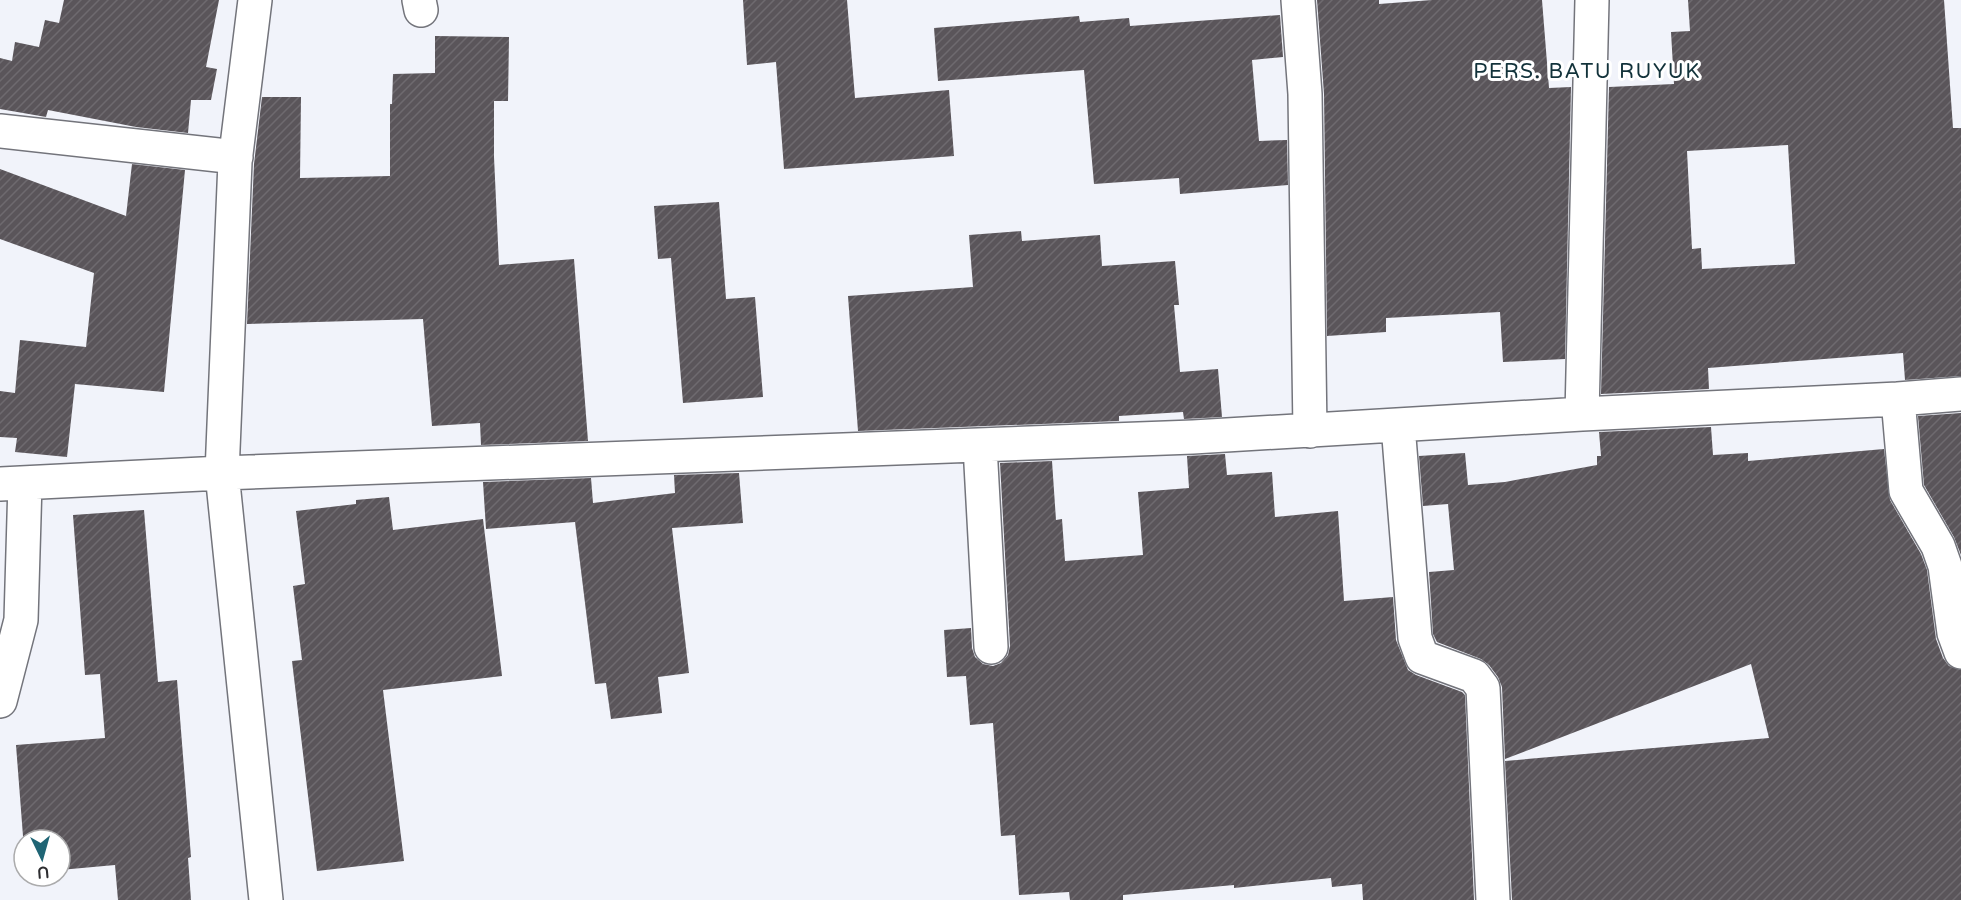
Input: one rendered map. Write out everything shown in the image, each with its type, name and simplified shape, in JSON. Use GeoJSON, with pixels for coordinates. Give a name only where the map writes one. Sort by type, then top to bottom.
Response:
{"type":"FeatureCollection","features":[{"type":"Feature","properties":{"kind":"street"},"geometry":{"type":"LineString","coordinates":[[255,0],[236,157],[222,473],[266,900]]}},
{"type":"Feature","properties":{"kind":"street"},"geometry":{"type":"LineString","coordinates":[[1298,0],[1305,94],[1310,431]]}},
{"type":"Feature","properties":{"kind":"street"},"geometry":{"type":"LineString","coordinates":[[1582,414],[1592,0]]}},
{"type":"Feature","properties":{"kind":"street"},"geometry":{"type":"LineString","coordinates":[[0,131],[236,157]]}},
{"type":"Feature","properties":{"kind":"street"},"geometry":{"type":"LineString","coordinates":[[0,701],[21,620],[13,484],[222,473],[980,446],[1310,431],[1961,394]]}},
{"type":"Feature","properties":{"kind":"street"},"geometry":{"type":"LineString","coordinates":[[1898,399],[1906,491],[1938,546],[1945,567],[1954,633],[1961,652]]}},
{"type":"Feature","properties":{"kind":"street"},"geometry":{"type":"LineString","coordinates":[[1398,425],[1415,638],[1422,657],[1474,676],[1483,688],[1493,900]]}},
{"type":"Feature","properties":{"kind":"street"},"geometry":{"type":"LineString","coordinates":[[980,446],[991,647]]}},
{"type":"Feature","properties":{"kind":"building"},"geometry":{"type":"Polygon","coordinates":[[[64,0],[219,0],[206,67],[217,69],[211,100],[191,100],[188,133],[136,127],[48,110],[46,117],[0,109],[0,58],[12,61],[15,42],[39,47],[45,20],[59,23],[64,0]]]}},
{"type":"Feature","properties":{"kind":"building"},"geometry":{"type":"Polygon","coordinates":[[[743,0],[847,0],[855,98],[949,90],[954,156],[784,169],[776,62],[747,65],[743,0]]]}},
{"type":"Feature","properties":{"kind":"building"},"geometry":{"type":"Polygon","coordinates":[[[1317,0],[1379,0],[1379,4],[1432,0],[1542,0],[1549,88],[1571,87],[1565,359],[1503,362],[1500,312],[1386,318],[1386,332],[1327,336],[1324,94],[1317,0]]]}},
{"type":"Feature","properties":{"kind":"building"},"geometry":{"type":"Polygon","coordinates":[[[1688,0],[1944,0],[1953,128],[1961,128],[1961,376],[1905,380],[1903,353],[1708,368],[1709,389],[1601,394],[1609,87],[1674,84],[1671,32],[1690,31],[1688,0]],[[1788,145],[1687,151],[1692,249],[1701,248],[1702,269],[1795,264],[1788,145]]]}},
{"type":"Feature","properties":{"kind":"building"},"geometry":{"type":"Polygon","coordinates":[[[1280,15],[1283,57],[1252,60],[1259,141],[1287,140],[1288,185],[1180,194],[1179,178],[1094,184],[1084,70],[938,81],[934,28],[1079,16],[1080,22],[1129,18],[1130,26],[1280,15]]]}},
{"type":"Feature","properties":{"kind":"building"},"geometry":{"type":"Polygon","coordinates":[[[435,36],[509,37],[508,101],[494,101],[499,265],[574,259],[588,441],[481,445],[480,423],[432,426],[423,319],[247,324],[254,164],[262,97],[301,97],[300,178],[390,176],[390,104],[392,104],[393,74],[435,73],[435,36]]]}},
{"type":"Feature","properties":{"kind":"building"},"geometry":{"type":"Polygon","coordinates":[[[132,164],[185,170],[164,392],[75,384],[67,457],[15,452],[17,438],[0,437],[0,391],[15,393],[20,340],[86,347],[94,273],[0,239],[0,169],[126,216],[132,164]]]}},
{"type":"Feature","properties":{"kind":"building"},"geometry":{"type":"Polygon","coordinates":[[[719,202],[726,299],[755,297],[763,397],[683,403],[671,258],[658,259],[654,206],[719,202]]]}},
{"type":"Feature","properties":{"kind":"building"},"geometry":{"type":"Polygon","coordinates":[[[1021,231],[1022,241],[1100,235],[1102,266],[1175,261],[1179,305],[1174,305],[1180,372],[1218,369],[1222,417],[1184,419],[1183,412],[1119,416],[1119,421],[858,431],[848,296],[973,287],[969,235],[1021,231]]]}},
{"type":"Feature","properties":{"kind":"building"},"geometry":{"type":"Polygon","coordinates":[[[1961,413],[1961,555],[1954,537],[1924,485],[1918,416],[1961,413]]]}},
{"type":"Feature","properties":{"kind":"building"},"geometry":{"type":"Polygon","coordinates":[[[1711,427],[1713,455],[1748,453],[1748,461],[1884,449],[1890,500],[1921,554],[1927,570],[1936,639],[1943,658],[1949,666],[1961,670],[1961,900],[1512,900],[1505,761],[1769,738],[1751,664],[1505,759],[1502,687],[1498,677],[1481,659],[1437,642],[1433,634],[1429,572],[1454,570],[1448,504],[1423,506],[1419,456],[1465,453],[1468,485],[1505,482],[1597,465],[1597,456],[1601,456],[1599,432],[1711,427]]]}},
{"type":"Feature","properties":{"kind":"building"},"geometry":{"type":"Polygon","coordinates":[[[1225,454],[1227,475],[1272,472],[1275,517],[1338,511],[1344,601],[1393,597],[1396,640],[1408,670],[1465,695],[1474,900],[1363,900],[1362,884],[1332,887],[1331,878],[1234,888],[1234,885],[1123,895],[1123,900],[1070,900],[1069,892],[1019,895],[1015,835],[1001,836],[993,723],[970,725],[966,676],[947,677],[944,630],[971,628],[975,657],[983,664],[993,666],[1001,663],[1008,655],[1010,646],[1000,463],[1052,461],[1056,520],[1062,519],[1065,561],[1143,555],[1138,492],[1189,488],[1187,456],[1225,454]]]}},
{"type":"Feature","properties":{"kind":"building"},"geometry":{"type":"Polygon","coordinates":[[[739,473],[743,523],[672,528],[689,673],[658,677],[662,713],[611,719],[606,683],[595,684],[575,522],[486,529],[483,482],[591,478],[593,503],[675,493],[674,475],[739,473]]]}},
{"type":"Feature","properties":{"kind":"building"},"geometry":{"type":"Polygon","coordinates":[[[389,497],[393,530],[483,519],[502,676],[383,690],[404,861],[317,871],[292,661],[302,660],[293,586],[305,584],[296,511],[356,504],[356,500],[389,497]]]}},
{"type":"Feature","properties":{"kind":"building"},"geometry":{"type":"Polygon","coordinates":[[[144,510],[158,682],[177,680],[191,857],[188,858],[191,900],[118,900],[115,865],[72,869],[72,828],[22,828],[16,745],[105,738],[100,674],[85,675],[73,515],[144,510]]]}},
{"type":"Feature","properties":{"kind":"district","name":"PERS. BATU RUYUK"},"geometry":{"type":"Point","coordinates":[1587,71]}}]}
